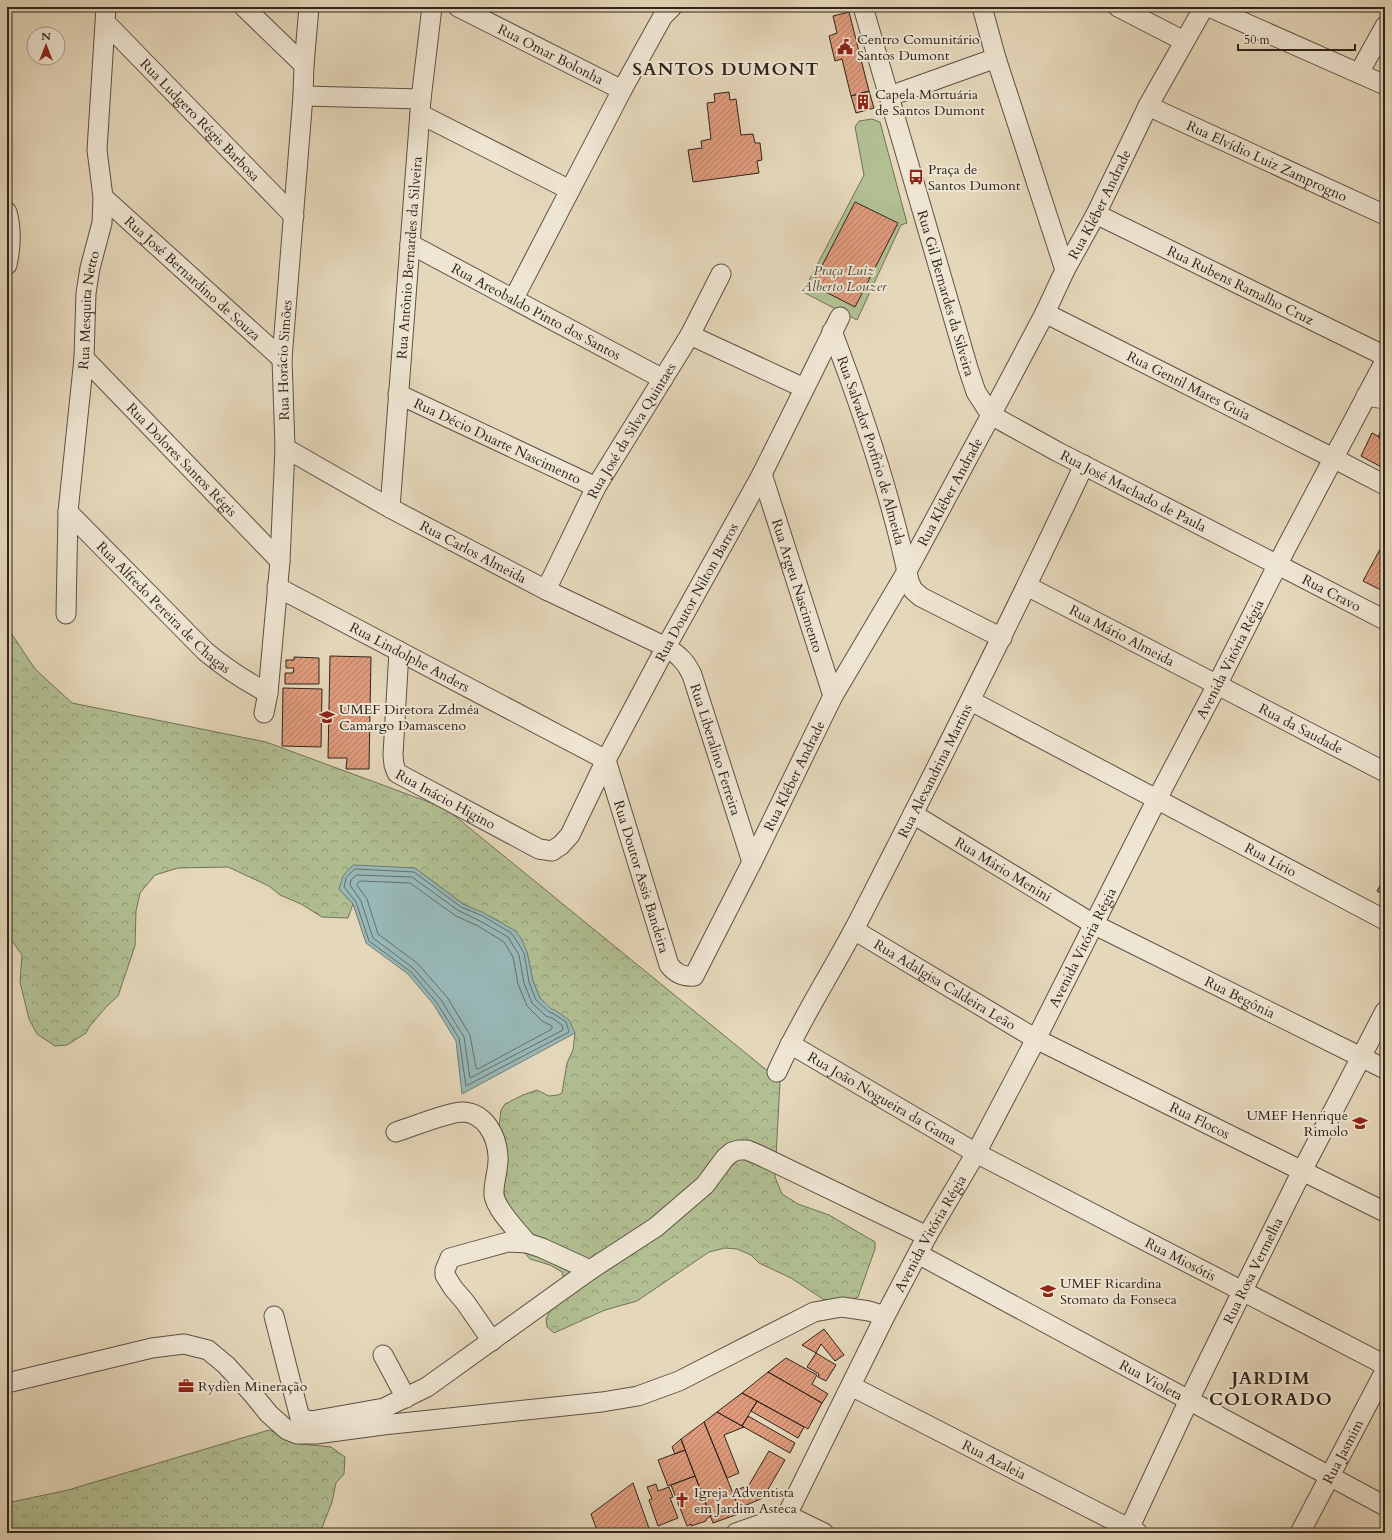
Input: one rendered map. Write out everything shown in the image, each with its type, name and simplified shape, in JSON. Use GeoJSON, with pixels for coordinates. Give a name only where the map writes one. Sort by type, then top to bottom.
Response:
{"type":"FeatureCollection","features":[{"type":"Feature","properties":{"kind":"street"},"geometry":{"type":"LineString","coordinates":[[244,7],[304,65]]}},
{"type":"Feature","properties":{"kind":"street","name":"Rua Horácio Simões"},"geometry":{"type":"LineString","coordinates":[[264,713],[268,693],[280,561],[285,448],[282,359],[304,96],[304,65],[309,7]]}},
{"type":"Feature","properties":{"kind":"street","name":"Rua Antônio Bernardes da Silveira"},"geometry":{"type":"LineString","coordinates":[[390,508],[421,106],[432,7]]}},
{"type":"Feature","properties":{"kind":"street","name":"Rua Omar Bolonha"},"geometry":{"type":"LineString","coordinates":[[458,7],[622,90]]}},
{"type":"Feature","properties":{"kind":"street"},"geometry":{"type":"LineString","coordinates":[[514,298],[622,90],[663,16],[672,7]]}},
{"type":"Feature","properties":{"kind":"street","name":"Rua Gil Bernardes da Silveira"},"geometry":{"type":"LineString","coordinates":[[863,7],[976,392],[991,414]]}},
{"type":"Feature","properties":{"kind":"street"},"geometry":{"type":"LineString","coordinates":[[982,7],[996,58],[1065,270]]}},
{"type":"Feature","properties":{"kind":"street"},"geometry":{"type":"LineString","coordinates":[[1118,7],[1184,42]]}},
{"type":"Feature","properties":{"kind":"street","name":"Rua Kléber Andrade"},"geometry":{"type":"LineString","coordinates":[[694,976],[752,862],[833,696],[907,571],[1045,313],[1065,270],[1096,214],[1148,106],[1204,7]]}},
{"type":"Feature","properties":{"kind":"street"},"geometry":{"type":"LineString","coordinates":[[1209,7],[1385,85]]}},
{"type":"Feature","properties":{"kind":"street","name":"Rua Mesquita Netto"},"geometry":{"type":"LineString","coordinates":[[66,614],[68,512],[84,358],[86,293],[90,268],[102,223],[103,197],[97,150],[106,15]]}},
{"type":"Feature","properties":{"kind":"street","name":"Rua Ludgero Régis Barbosa"},"geometry":{"type":"LineString","coordinates":[[106,15],[294,216]]}},
{"type":"Feature","properties":{"kind":"street"},"geometry":{"type":"LineString","coordinates":[[1359,73],[1385,26]]}},
{"type":"Feature","properties":{"kind":"street"},"geometry":{"type":"LineString","coordinates":[[890,96],[996,58]]}},
{"type":"Feature","properties":{"kind":"street"},"geometry":{"type":"LineString","coordinates":[[304,96],[421,106],[570,190]]}},
{"type":"Feature","properties":{"kind":"street","name":"Rua Elvídio Luiz Zamprogno"},"geometry":{"type":"LineString","coordinates":[[1148,106],[1385,215]]}},
{"type":"Feature","properties":{"kind":"street","name":"Rua José Bernardino de Souza"},"geometry":{"type":"LineString","coordinates":[[103,197],[282,359]]}},
{"type":"Feature","properties":{"kind":"street"},"geometry":{"type":"LineString","coordinates":[[7,212],[11,228],[11,241],[7,265]]}},
{"type":"Feature","properties":{"kind":"street","name":"Rua Rubens Ramalho Cruz"},"geometry":{"type":"LineString","coordinates":[[1096,214],[1385,356]]}},
{"type":"Feature","properties":{"kind":"street","name":"Rua Areobaldo Pinto dos Santos"},"geometry":{"type":"LineString","coordinates":[[410,244],[514,298],[663,379]]}},
{"type":"Feature","properties":{"kind":"street","name":"Rua José da Silva Quintaes"},"geometry":{"type":"LineString","coordinates":[[546,590],[596,487],[690,335],[721,274]]}},
{"type":"Feature","properties":{"kind":"street","name":"Rua Gentil Mares Guia"},"geometry":{"type":"LineString","coordinates":[[1045,313],[1385,485]]}},
{"type":"Feature","properties":{"kind":"street","name":"Rua Doutor Nilton Barros"},"geometry":{"type":"LineString","coordinates":[[539,849],[552,851],[561,845],[570,835],[606,760],[666,647],[762,474],[836,324]]}},
{"type":"Feature","properties":{"kind":"street","name":"Rua Salvador Porfírio de Almeida"},"geometry":{"type":"LineString","coordinates":[[836,324],[848,373],[883,478],[913,590],[921,597],[1002,638]]}},
{"type":"Feature","properties":{"kind":"street"},"geometry":{"type":"LineString","coordinates":[[690,335],[804,388]]}},
{"type":"Feature","properties":{"kind":"street","name":"Rua Dolores Santos Régis"},"geometry":{"type":"LineString","coordinates":[[84,358],[280,561]]}},
{"type":"Feature","properties":{"kind":"street","name":"Avenida Vitória Régia"},"geometry":{"type":"LineString","coordinates":[[778,1533],[885,1316],[927,1236],[976,1153],[1036,1039],[1277,565],[1385,361]]}},
{"type":"Feature","properties":{"kind":"street","name":"Rua Décio Duarte Nascimento"},"geometry":{"type":"LineString","coordinates":[[398,394],[596,487]]}},
{"type":"Feature","properties":{"kind":"street"},"geometry":{"type":"LineString","coordinates":[[1366,396],[1385,399]]}},
{"type":"Feature","properties":{"kind":"street","name":"Rua José Machado de Paula"},"geometry":{"type":"LineString","coordinates":[[991,414],[1084,465],[1277,565]]}},
{"type":"Feature","properties":{"kind":"street","name":"Rua Carlos Almeida"},"geometry":{"type":"LineString","coordinates":[[285,448],[390,508],[546,590],[666,647]]}},
{"type":"Feature","properties":{"kind":"street","name":"Rua Alexandrina Martins"},"geometry":{"type":"LineString","coordinates":[[777,1072],[790,1044],[854,930],[971,701],[1084,465]]}},
{"type":"Feature","properties":{"kind":"street","name":"Rua Argeu Nascimento"},"geometry":{"type":"LineString","coordinates":[[762,474],[833,696]]}},
{"type":"Feature","properties":{"kind":"street","name":"Rua Alfredo Pereira de Chagas"},"geometry":{"type":"LineString","coordinates":[[68,512],[205,651],[222,666],[243,680],[268,693]]}},
{"type":"Feature","properties":{"kind":"street","name":"Rua Cravo"},"geometry":{"type":"LineString","coordinates":[[1277,565],[1385,620]]}},
{"type":"Feature","properties":{"kind":"street","name":"Rua Mário Almeida"},"geometry":{"type":"LineString","coordinates":[[1027,586],[1217,685]]}},
{"type":"Feature","properties":{"kind":"street","name":"Rua Lindolphe Anders"},"geometry":{"type":"LineString","coordinates":[[277,587],[606,760]]}},
{"type":"Feature","properties":{"kind":"street","name":"Rua Liberalino Ferreira"},"geometry":{"type":"LineString","coordinates":[[666,647],[686,662],[692,675],[752,862]]}},
{"type":"Feature","properties":{"kind":"street","name":"Rua Inácio Higino"},"geometry":{"type":"LineString","coordinates":[[399,651],[392,754],[397,773],[539,849]]}},
{"type":"Feature","properties":{"kind":"street","name":"Rua da Saudade"},"geometry":{"type":"LineString","coordinates":[[1217,685],[1385,772]]}},
{"type":"Feature","properties":{"kind":"street","name":"Rua Lírio"},"geometry":{"type":"LineString","coordinates":[[971,701],[1385,920]]}},
{"type":"Feature","properties":{"kind":"street","name":"Rua Doutor Assis Bandeira"},"geometry":{"type":"LineString","coordinates":[[606,760],[669,965],[675,972],[684,976],[694,976]]}},
{"type":"Feature","properties":{"kind":"street","name":"Rua Mário Menini"},"geometry":{"type":"LineString","coordinates":[[913,814],[1094,924]]}},
{"type":"Feature","properties":{"kind":"street","name":"Rua Begônia"},"geometry":{"type":"LineString","coordinates":[[1094,924],[1385,1070]]}},
{"type":"Feature","properties":{"kind":"street","name":"Rua Adalgisa Caldeira Leão"},"geometry":{"type":"LineString","coordinates":[[854,930],[1036,1039]]}},
{"type":"Feature","properties":{"kind":"street","name":"Rua Rosa Vermelha"},"geometry":{"type":"LineString","coordinates":[[1132,1532],[1189,1400],[1302,1171],[1385,1011]]}},
{"type":"Feature","properties":{"kind":"street","name":"Rua Flocos"},"geometry":{"type":"LineString","coordinates":[[1036,1039],[1385,1212]]}},
{"type":"Feature","properties":{"kind":"street","name":"Rua João Nogueira da Gama"},"geometry":{"type":"LineString","coordinates":[[790,1044],[976,1153]]}},
{"type":"Feature","properties":{"kind":"street"},"geometry":{"type":"LineString","coordinates":[[396,1132],[451,1114],[463,1112],[473,1114],[483,1119],[491,1130],[498,1156],[494,1196],[498,1207],[527,1243]]}},
{"type":"Feature","properties":{"kind":"street"},"geometry":{"type":"LineString","coordinates":[[274,1316],[300,1418],[310,1421],[384,1408],[427,1387],[590,1270],[656,1227],[705,1184],[725,1158],[739,1150],[747,1150],[759,1154],[927,1236]]}},
{"type":"Feature","properties":{"kind":"street","name":"Rua Miosótis"},"geometry":{"type":"LineString","coordinates":[[976,1153],[1385,1365]]}},
{"type":"Feature","properties":{"kind":"street"},"geometry":{"type":"LineString","coordinates":[[492,1341],[466,1302],[448,1281],[445,1275],[445,1270],[450,1258],[508,1242],[527,1243],[542,1248],[590,1270]]}},
{"type":"Feature","properties":{"kind":"street","name":"Rua Violeta"},"geometry":{"type":"LineString","coordinates":[[918,1254],[1385,1506]]}},
{"type":"Feature","properties":{"kind":"street"},"geometry":{"type":"LineString","coordinates":[[7,1383],[152,1348],[184,1344],[208,1350],[226,1365],[269,1414],[287,1430],[297,1434],[316,1434],[383,1425],[602,1402],[638,1396],[680,1381],[814,1312],[842,1307],[869,1311],[885,1316]]}},
{"type":"Feature","properties":{"kind":"street"},"geometry":{"type":"LineString","coordinates":[[383,1355],[406,1398]]}},
{"type":"Feature","properties":{"kind":"street","name":"Rua Jasmim"},"geometry":{"type":"LineString","coordinates":[[1300,1533],[1385,1371]]}},
{"type":"Feature","properties":{"kind":"street","name":"Rua Azaleia"},"geometry":{"type":"LineString","coordinates":[[851,1386],[1132,1532]]}},
{"type":"Feature","properties":{"kind":"street"},"geometry":{"type":"LineString","coordinates":[[736,1533],[787,1516],[824,1533]]}},
{"type":"Feature","properties":{"kind":"green space","name":"Praça Luiz Alberto Louzer"},"geometry":{"type":"Polygon","coordinates":[[[872,119],[880,122],[907,223],[901,225],[857,320],[803,292],[864,175],[855,127],[859,121],[872,119]]]}},
{"type":"Feature","properties":{"kind":"green space"},"geometry":{"type":"Polygon","coordinates":[[[7,627],[35,669],[72,703],[266,742],[445,808],[780,1081],[775,1177],[782,1194],[798,1204],[829,1215],[875,1242],[875,1249],[858,1297],[843,1303],[826,1301],[791,1278],[759,1263],[751,1255],[737,1249],[725,1248],[709,1252],[637,1301],[605,1310],[554,1333],[547,1327],[546,1319],[565,1283],[562,1272],[550,1265],[530,1259],[510,1236],[502,1179],[502,1156],[499,1126],[501,1110],[505,1104],[537,1090],[549,1096],[562,1093],[567,1063],[573,1050],[575,1033],[540,998],[533,981],[527,952],[499,921],[463,904],[415,868],[389,868],[339,889],[353,904],[348,918],[322,917],[301,904],[280,895],[269,886],[228,867],[178,868],[155,875],[140,893],[136,911],[135,946],[118,996],[107,1006],[89,1027],[86,1033],[67,1045],[55,1046],[37,1034],[29,1019],[20,982],[22,955],[7,934],[7,627]]]}},
{"type":"Feature","properties":{"kind":"green space"},"geometry":{"type":"Polygon","coordinates":[[[269,1430],[302,1444],[331,1447],[345,1457],[344,1474],[336,1483],[332,1502],[320,1533],[7,1533],[7,1503],[68,1490],[269,1430]]]}},
{"type":"Feature","properties":{"kind":"water"},"geometry":{"type":"Polygon","coordinates":[[[353,865],[415,868],[463,904],[484,913],[514,930],[521,938],[527,952],[533,981],[540,998],[551,1009],[555,1010],[569,1020],[575,1033],[462,1094],[456,1041],[434,1005],[408,974],[366,943],[353,904],[339,889],[343,876],[353,865]]]}},
{"type":"Feature","properties":{"kind":"building","name":"Centro Comunitário Santos Dumont"},"geometry":{"type":"Polygon","coordinates":[[[849,12],[869,91],[851,96],[842,59],[835,61],[829,36],[837,33],[833,16],[849,12]]]}},
{"type":"Feature","properties":{"kind":"building","name":"Capela Mortuária de Santos Dumont"},"geometry":{"type":"Polygon","coordinates":[[[869,91],[874,108],[856,113],[851,96],[869,91]]]}},
{"type":"Feature","properties":{"kind":"building"},"geometry":{"type":"Polygon","coordinates":[[[729,92],[730,100],[736,99],[741,135],[753,134],[755,143],[760,143],[762,160],[757,161],[759,173],[693,182],[688,150],[702,148],[701,141],[711,139],[707,103],[715,102],[714,94],[729,92]]]}},
{"type":"Feature","properties":{"kind":"building"},"geometry":{"type":"Polygon","coordinates":[[[855,202],[898,223],[855,307],[812,285],[855,202]]]}},
{"type":"Feature","properties":{"kind":"building"},"geometry":{"type":"Polygon","coordinates":[[[1385,423],[1385,440],[1378,437],[1385,423]]]}},
{"type":"Feature","properties":{"kind":"building"},"geometry":{"type":"Polygon","coordinates":[[[1372,433],[1385,440],[1385,469],[1361,456],[1372,433]]]}},
{"type":"Feature","properties":{"kind":"building"},"geometry":{"type":"Polygon","coordinates":[[[1385,540],[1385,592],[1363,581],[1385,540]]]}},
{"type":"Feature","properties":{"kind":"building"},"geometry":{"type":"Polygon","coordinates":[[[330,656],[371,657],[369,769],[346,769],[347,758],[328,758],[330,656]]]}},
{"type":"Feature","properties":{"kind":"building"},"geometry":{"type":"Polygon","coordinates":[[[294,657],[319,658],[319,684],[285,684],[285,673],[293,673],[294,668],[286,668],[286,660],[294,660],[294,657]]]}},
{"type":"Feature","properties":{"kind":"building"},"geometry":{"type":"Polygon","coordinates":[[[283,688],[322,689],[321,747],[282,746],[283,688]]]}},
{"type":"Feature","properties":{"kind":"building"},"geometry":{"type":"Polygon","coordinates":[[[1385,877],[1385,895],[1377,891],[1385,877]]]}},
{"type":"Feature","properties":{"kind":"building"},"geometry":{"type":"Polygon","coordinates":[[[824,1329],[844,1355],[835,1361],[821,1344],[816,1353],[802,1345],[824,1329]]]}},
{"type":"Feature","properties":{"kind":"building"},"geometry":{"type":"Polygon","coordinates":[[[816,1353],[836,1365],[826,1381],[818,1377],[819,1374],[807,1367],[816,1353]]]}},
{"type":"Feature","properties":{"kind":"building"},"geometry":{"type":"Polygon","coordinates":[[[786,1358],[817,1375],[812,1384],[828,1394],[822,1403],[768,1372],[786,1358]]]}},
{"type":"Feature","properties":{"kind":"building"},"geometry":{"type":"Polygon","coordinates":[[[768,1372],[822,1403],[808,1429],[742,1393],[768,1372]]]}},
{"type":"Feature","properties":{"kind":"building"},"geometry":{"type":"Polygon","coordinates":[[[742,1393],[757,1401],[742,1426],[717,1412],[742,1393]]]}},
{"type":"Feature","properties":{"kind":"building"},"geometry":{"type":"Polygon","coordinates":[[[757,1401],[804,1427],[798,1438],[751,1411],[757,1401]]]}},
{"type":"Feature","properties":{"kind":"building"},"geometry":{"type":"Polygon","coordinates":[[[717,1412],[744,1427],[724,1435],[739,1473],[727,1478],[704,1422],[717,1412]]]}},
{"type":"Feature","properties":{"kind":"building"},"geometry":{"type":"Polygon","coordinates":[[[748,1416],[795,1443],[790,1453],[742,1426],[748,1416]]]}},
{"type":"Feature","properties":{"kind":"building"},"geometry":{"type":"Polygon","coordinates":[[[704,1422],[741,1513],[713,1523],[681,1439],[704,1422]]]}},
{"type":"Feature","properties":{"kind":"building"},"geometry":{"type":"Polygon","coordinates":[[[681,1439],[685,1450],[675,1454],[672,1447],[681,1439]]]}},
{"type":"Feature","properties":{"kind":"building"},"geometry":{"type":"Polygon","coordinates":[[[685,1450],[695,1476],[668,1486],[658,1460],[685,1450]]]}},
{"type":"Feature","properties":{"kind":"building"},"geometry":{"type":"Polygon","coordinates":[[[769,1451],[785,1460],[763,1498],[739,1508],[732,1492],[749,1485],[769,1451]]]}},
{"type":"Feature","properties":{"kind":"building"},"geometry":{"type":"Polygon","coordinates":[[[695,1476],[711,1516],[706,1519],[706,1521],[687,1526],[671,1485],[695,1476]]]}},
{"type":"Feature","properties":{"kind":"building"},"geometry":{"type":"Polygon","coordinates":[[[633,1483],[650,1531],[644,1533],[598,1533],[591,1514],[633,1483]]]}},
{"type":"Feature","properties":{"kind":"building"},"geometry":{"type":"Polygon","coordinates":[[[656,1484],[658,1491],[669,1487],[673,1497],[670,1498],[678,1518],[658,1526],[649,1500],[652,1499],[647,1487],[656,1484]]]}},
{"type":"Feature","properties":{"kind":"place","name":"Centro Comunitário Santos Dumont"},"geometry":{"type":"Point","coordinates":[845,47]}},
{"type":"Feature","properties":{"kind":"place","name":"Capela Mortuária de Santos Dumont"},"geometry":{"type":"Point","coordinates":[863,102]}},
{"type":"Feature","properties":{"kind":"place","name":"Praça de Santos Dumont"},"geometry":{"type":"Point","coordinates":[916,177]}},
{"type":"Feature","properties":{"kind":"place","name":"UMEF Diretora Zdméa Camargo Damasceno"},"geometry":{"type":"Point","coordinates":[327,717]}},
{"type":"Feature","properties":{"kind":"place","name":"UMEF Henrique Rimolo"},"geometry":{"type":"Point","coordinates":[1360,1123]}},
{"type":"Feature","properties":{"kind":"place","name":"UMEF Ricardina Stomato da Fonseca"},"geometry":{"type":"Point","coordinates":[1048,1291]}},
{"type":"Feature","properties":{"kind":"place","name":"Rydien Mineração"},"geometry":{"type":"Point","coordinates":[186,1386]}},
{"type":"Feature","properties":{"kind":"place","name":"Igreja Adventista em Jardim Asteca"},"geometry":{"type":"Point","coordinates":[682,1500]}},
{"type":"Feature","properties":{"kind":"district","name":"SANTOS DUMONT"},"geometry":{"type":"Point","coordinates":[726,69]}},
{"type":"Feature","properties":{"kind":"district","name":"JARDIM COLORADO"},"geometry":{"type":"Point","coordinates":[1271,1388]}}]}
